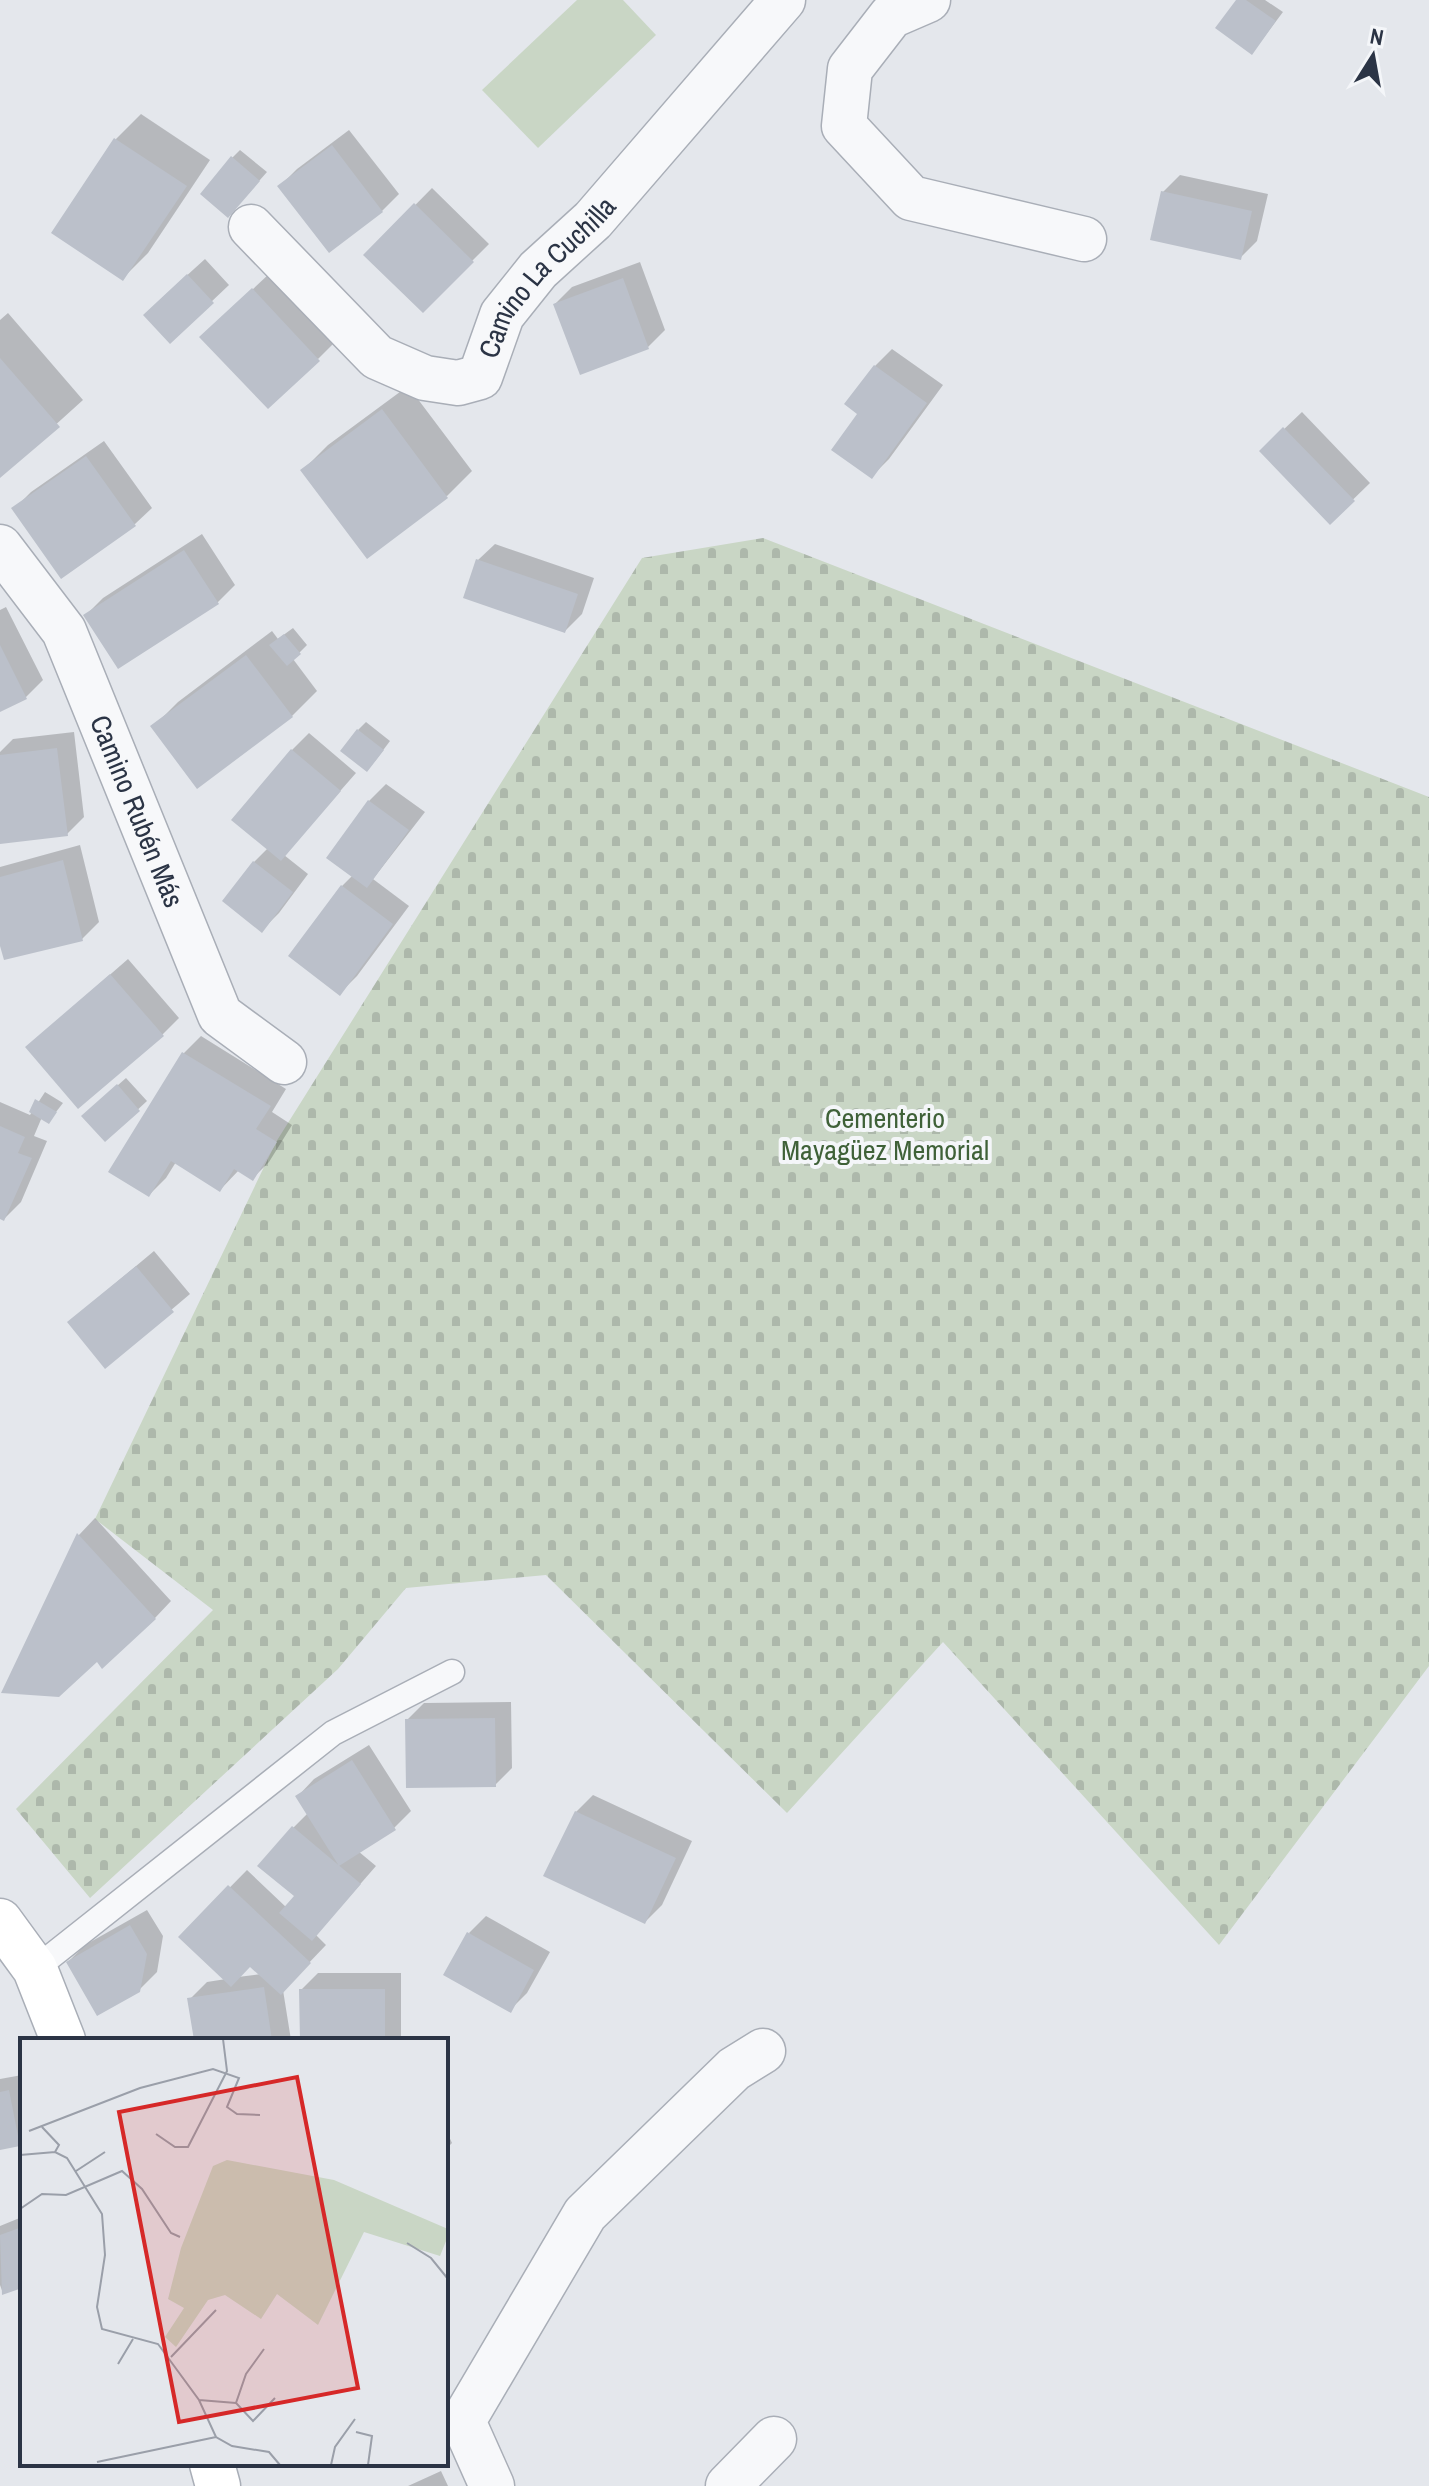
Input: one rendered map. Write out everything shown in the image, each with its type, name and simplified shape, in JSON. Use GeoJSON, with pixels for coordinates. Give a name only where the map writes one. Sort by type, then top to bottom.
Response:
{"type":"FeatureCollection","features":[{"type":"Feature","properties":{"kind":"street","name":"Camino La Cuchilla"},"geometry":{"type":"LineString","coordinates":[[251,227],[377,357],[425,378],[458,383],[480,377],[502,315],[538,270],[593,220],[783,0]]}},
{"type":"Feature","properties":{"kind":"street"},"geometry":{"type":"LineString","coordinates":[[928,0],[891,16],[850,69],[844,126],[911,198],[1084,239]]}},
{"type":"Feature","properties":{"kind":"street","name":"Camino Rubén Más"},"geometry":{"type":"LineString","coordinates":[[0,547],[64,631],[220,1015],[284,1062]]}},
{"type":"Feature","properties":{"kind":"street"},"geometry":{"type":"LineString","coordinates":[[0,1921],[35,1969],[62,2038]]}},
{"type":"Feature","properties":{"kind":"street"},"geometry":{"type":"LineString","coordinates":[[492,2486],[455,2420],[585,2214],[734,2069],[763,2051]]}},
{"type":"Feature","properties":{"kind":"street"},"geometry":{"type":"LineString","coordinates":[[728,2486],[774,2439]]}},
{"type":"Feature","properties":{"kind":"street"},"geometry":{"type":"LineString","coordinates":[[213,2466],[218,2486]]}},
{"type":"Feature","properties":{"kind":"lane"},"geometry":{"type":"LineString","coordinates":[[35,1969],[333,1733],[452,1672]]}},
{"type":"Feature","properties":{"kind":"green space"},"geometry":{"type":"Polygon","coordinates":[[[577,0],[623,0],[656,35],[538,148],[482,90],[577,0]]]}},
{"type":"Feature","properties":{"kind":"green space","name":"Cementerio Mayagüez Memorial"},"geometry":{"type":"Polygon","coordinates":[[[763,538],[1429,797],[1429,1666],[1219,1945],[943,1642],[787,1813],[546,1575],[406,1588],[338,1669],[90,1898],[16,1809],[213,1610],[95,1519],[276,1142],[642,558],[763,538]]]}},
{"type":"Feature","properties":{"kind":"building"},"geometry":{"type":"Polygon","coordinates":[[[1236,0],[1246,0],[1276,21],[1252,55],[1215,28],[1236,0]]]}},
{"type":"Feature","properties":{"kind":"building"},"geometry":{"type":"Polygon","coordinates":[[[114,138],[187,186],[123,281],[51,233],[114,138]]]}},
{"type":"Feature","properties":{"kind":"building"},"geometry":{"type":"Polygon","coordinates":[[[332,145],[383,212],[329,253],[277,186],[332,145]]]}},
{"type":"Feature","properties":{"kind":"building"},"geometry":{"type":"Polygon","coordinates":[[[231,156],[260,181],[228,218],[200,194],[231,156]]]}},
{"type":"Feature","properties":{"kind":"building"},"geometry":{"type":"Polygon","coordinates":[[[1161,191],[1252,211],[1241,260],[1150,240],[1161,191]]]}},
{"type":"Feature","properties":{"kind":"building"},"geometry":{"type":"Polygon","coordinates":[[[414,203],[474,262],[423,313],[363,255],[414,203]]]}},
{"type":"Feature","properties":{"kind":"building"},"geometry":{"type":"Polygon","coordinates":[[[187,274],[214,303],[170,344],[143,315],[187,274]]]}},
{"type":"Feature","properties":{"kind":"building"},"geometry":{"type":"Polygon","coordinates":[[[623,278],[649,349],[580,375],[553,304],[623,278]]]}},
{"type":"Feature","properties":{"kind":"building"},"geometry":{"type":"Polygon","coordinates":[[[252,288],[320,361],[268,409],[199,337],[252,288]]]}},
{"type":"Feature","properties":{"kind":"building"},"geometry":{"type":"Polygon","coordinates":[[[0,358],[60,427],[0,478],[0,358]]]}},
{"type":"Feature","properties":{"kind":"building"},"geometry":{"type":"Polygon","coordinates":[[[874,365],[927,403],[872,479],[831,450],[857,414],[844,404],[874,365]]]}},
{"type":"Feature","properties":{"kind":"building"},"geometry":{"type":"Polygon","coordinates":[[[382,409],[448,498],[367,559],[300,470],[382,409]]]}},
{"type":"Feature","properties":{"kind":"building"},"geometry":{"type":"Polygon","coordinates":[[[1283,427],[1355,501],[1330,525],[1259,451],[1283,427]]]}},
{"type":"Feature","properties":{"kind":"building"},"geometry":{"type":"Polygon","coordinates":[[[86,456],[136,526],[61,579],[11,508],[86,456]]]}},
{"type":"Feature","properties":{"kind":"building"},"geometry":{"type":"Polygon","coordinates":[[[184,550],[219,604],[118,669],[83,615],[184,550]]]}},
{"type":"Feature","properties":{"kind":"building"},"geometry":{"type":"Polygon","coordinates":[[[476,559],[578,594],[565,633],[463,598],[476,559]]]}},
{"type":"Feature","properties":{"kind":"building"},"geometry":{"type":"Polygon","coordinates":[[[284,634],[301,654],[287,666],[269,645],[284,634]]]}},
{"type":"Feature","properties":{"kind":"building"},"geometry":{"type":"Polygon","coordinates":[[[0,645],[27,699],[0,712],[0,645]]]}},
{"type":"Feature","properties":{"kind":"building"},"geometry":{"type":"Polygon","coordinates":[[[246,655],[293,717],[197,789],[150,726],[246,655]]]}},
{"type":"Feature","properties":{"kind":"building"},"geometry":{"type":"Polygon","coordinates":[[[357,729],[384,750],[367,772],[340,751],[357,729]]]}},
{"type":"Feature","properties":{"kind":"building"},"geometry":{"type":"Polygon","coordinates":[[[57,748],[68,836],[0,844],[0,755],[57,748]]]}},
{"type":"Feature","properties":{"kind":"building"},"geometry":{"type":"Polygon","coordinates":[[[291,749],[341,791],[281,861],[231,820],[291,749]]]}},
{"type":"Feature","properties":{"kind":"building"},"geometry":{"type":"Polygon","coordinates":[[[368,800],[409,830],[367,888],[326,858],[368,800]]]}},
{"type":"Feature","properties":{"kind":"building"},"geometry":{"type":"Polygon","coordinates":[[[63,860],[83,941],[4,960],[0,946],[0,877],[63,860]]]}},
{"type":"Feature","properties":{"kind":"building"},"geometry":{"type":"Polygon","coordinates":[[[253,861],[293,892],[262,933],[222,901],[253,861]]]}},
{"type":"Feature","properties":{"kind":"building"},"geometry":{"type":"Polygon","coordinates":[[[341,885],[393,924],[340,996],[288,956],[341,885]]]}},
{"type":"Feature","properties":{"kind":"building"},"geometry":{"type":"Polygon","coordinates":[[[110,974],[164,1036],[78,1109],[25,1047],[110,974]]]}},
{"type":"Feature","properties":{"kind":"building"},"geometry":{"type":"Polygon","coordinates":[[[182,1052],[271,1106],[256,1129],[277,1142],[253,1181],[234,1169],[220,1192],[171,1161],[149,1197],[108,1172],[182,1052]]]}},
{"type":"Feature","properties":{"kind":"building"},"geometry":{"type":"Polygon","coordinates":[[[117,1084],[140,1111],[105,1142],[81,1116],[117,1084]]]}},
{"type":"Feature","properties":{"kind":"building"},"geometry":{"type":"Polygon","coordinates":[[[35,1099],[57,1112],[49,1124],[29,1112],[35,1099]]]}},
{"type":"Feature","properties":{"kind":"building"},"geometry":{"type":"Polygon","coordinates":[[[0,1126],[25,1137],[18,1153],[32,1158],[4,1221],[0,1219],[0,1126]]]}},
{"type":"Feature","properties":{"kind":"building"},"geometry":{"type":"Polygon","coordinates":[[[136,1266],[174,1312],[105,1369],[67,1322],[136,1266]]]}},
{"type":"Feature","properties":{"kind":"building"},"geometry":{"type":"Polygon","coordinates":[[[77,1533],[156,1619],[102,1669],[97,1662],[59,1697],[1,1693],[77,1533]]]}},
{"type":"Feature","properties":{"kind":"building"},"geometry":{"type":"Polygon","coordinates":[[[495,1718],[496,1787],[406,1788],[405,1719],[495,1718]]]}},
{"type":"Feature","properties":{"kind":"building"},"geometry":{"type":"Polygon","coordinates":[[[352,1760],[396,1830],[339,1866],[295,1796],[352,1760]]]}},
{"type":"Feature","properties":{"kind":"building"},"geometry":{"type":"Polygon","coordinates":[[[575,1811],[676,1858],[645,1924],[543,1876],[575,1811]]]}},
{"type":"Feature","properties":{"kind":"building"},"geometry":{"type":"Polygon","coordinates":[[[292,1826],[361,1884],[312,1941],[279,1913],[294,1896],[257,1866],[292,1826]]]}},
{"type":"Feature","properties":{"kind":"building"},"geometry":{"type":"Polygon","coordinates":[[[228,1885],[311,1963],[281,1995],[250,1967],[231,1987],[178,1937],[228,1885]]]}},
{"type":"Feature","properties":{"kind":"building"},"geometry":{"type":"Polygon","coordinates":[[[130,1925],[147,1954],[140,1992],[97,2016],[66,1962],[130,1925]]]}},
{"type":"Feature","properties":{"kind":"building"},"geometry":{"type":"Polygon","coordinates":[[[467,1932],[534,1970],[511,2013],[443,1975],[467,1932]]]}},
{"type":"Feature","properties":{"kind":"building"},"geometry":{"type":"Polygon","coordinates":[[[264,1987],[272,2038],[194,2038],[187,1998],[264,1987]]]}},
{"type":"Feature","properties":{"kind":"building"},"geometry":{"type":"Polygon","coordinates":[[[299,1989],[385,1989],[385,2038],[300,2038],[299,1989]]]}},
{"type":"Feature","properties":{"kind":"building"},"geometry":{"type":"Polygon","coordinates":[[[9,2090],[20,2146],[0,2150],[0,2092],[9,2090]]]}},
{"type":"Feature","properties":{"kind":"building"},"geometry":{"type":"Polygon","coordinates":[[[20,2228],[20,2289],[2,2295],[0,2235],[20,2228]]]}}]}
